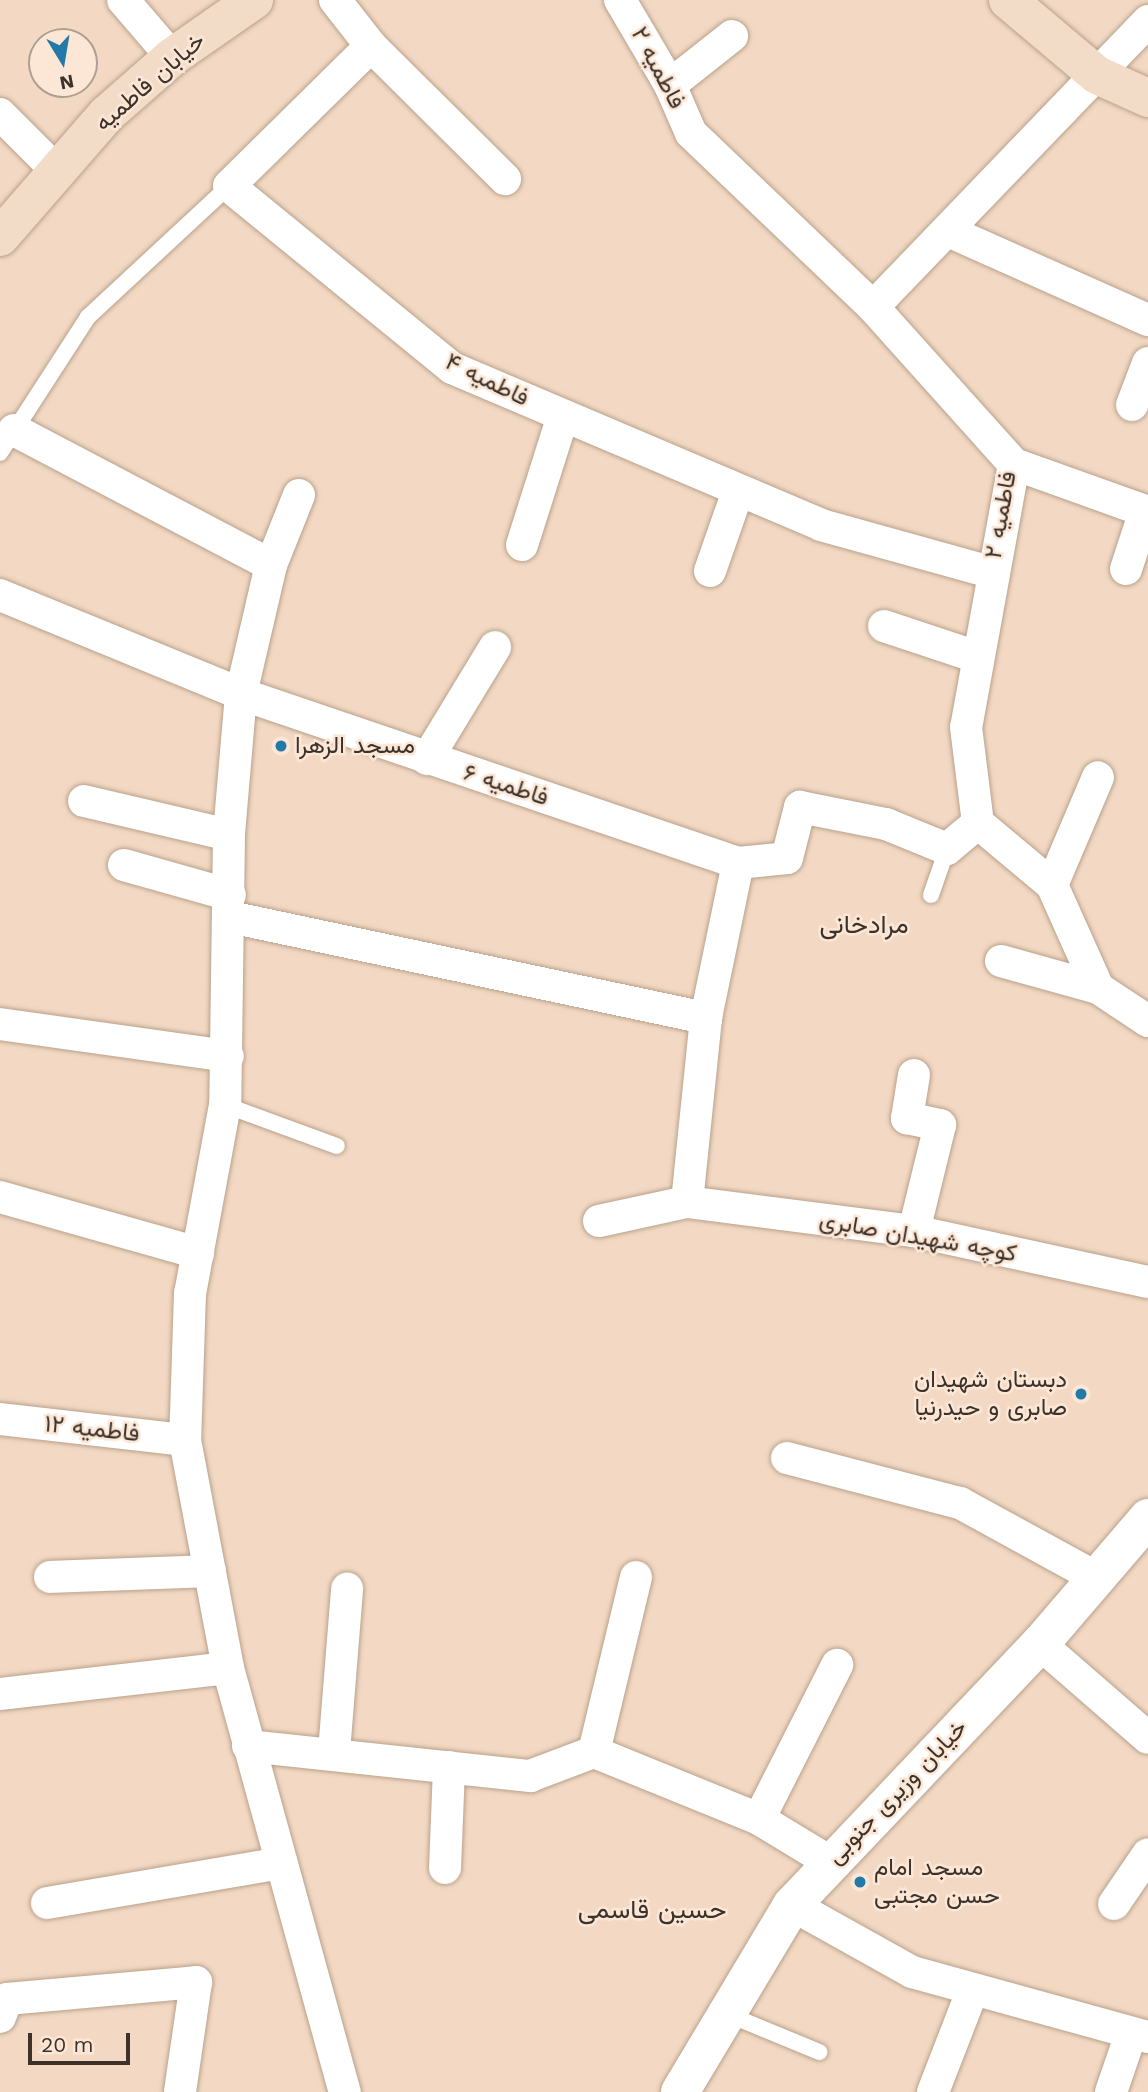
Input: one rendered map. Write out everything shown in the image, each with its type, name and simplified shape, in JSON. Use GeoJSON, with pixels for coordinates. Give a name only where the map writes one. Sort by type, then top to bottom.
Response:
{"type":"FeatureCollection","features":[{"type":"Feature","properties":{"kind":"main road","name":"خیابان فاطمیه"},"geometry":{"type":"LineString","coordinates":[[0,237],[106,115],[172,57],[254,0]]}},
{"type":"Feature","properties":{"kind":"main road"},"geometry":{"type":"LineString","coordinates":[[1008,0],[1097,75],[1148,98]]}},
{"type":"Feature","properties":{"kind":"street"},"geometry":{"type":"LineString","coordinates":[[123,0],[172,57]]}},
{"type":"Feature","properties":{"kind":"street"},"geometry":{"type":"LineString","coordinates":[[335,0],[371,46],[505,179]]}},
{"type":"Feature","properties":{"kind":"street","name":"فاطمیه ۲"},"geometry":{"type":"LineString","coordinates":[[620,0],[670,85],[691,133],[873,307],[1014,464],[991,572],[966,727],[978,823]]}},
{"type":"Feature","properties":{"kind":"street"},"geometry":{"type":"LineString","coordinates":[[873,307],[1148,21]]}},
{"type":"Feature","properties":{"kind":"street"},"geometry":{"type":"LineString","coordinates":[[670,85],[732,36]]}},
{"type":"Feature","properties":{"kind":"street"},"geometry":{"type":"LineString","coordinates":[[229,186],[371,46]]}},
{"type":"Feature","properties":{"kind":"street"},"geometry":{"type":"LineString","coordinates":[[0,114],[57,171]]}},
{"type":"Feature","properties":{"kind":"street","name":"فاطمیه ۴"},"geometry":{"type":"LineString","coordinates":[[229,186],[452,368],[821,525],[991,572]]}},
{"type":"Feature","properties":{"kind":"street"},"geometry":{"type":"LineString","coordinates":[[948,231],[1148,320]]}},
{"type":"Feature","properties":{"kind":"street"},"geometry":{"type":"LineString","coordinates":[[1132,405],[1148,363]]}},
{"type":"Feature","properties":{"kind":"street"},"geometry":{"type":"LineString","coordinates":[[522,545],[563,416]]}},
{"type":"Feature","properties":{"kind":"street"},"geometry":{"type":"LineString","coordinates":[[7,442],[271,565]]}},
{"type":"Feature","properties":{"kind":"street"},"geometry":{"type":"LineString","coordinates":[[1014,464],[1144,511],[1126,569]]}},
{"type":"Feature","properties":{"kind":"street"},"geometry":{"type":"LineString","coordinates":[[710,571],[738,491]]}},
{"type":"Feature","properties":{"kind":"street"},"geometry":{"type":"LineString","coordinates":[[299,495],[271,565],[241,694],[229,835],[228,1056],[225,1105],[190,1293],[185,1440],[228,1668],[345,2092]]}},
{"type":"Feature","properties":{"kind":"street","name":"فاطمیه ۶"},"geometry":{"type":"LineString","coordinates":[[0,595],[241,694],[738,863],[787,858],[800,807],[886,824],[947,849]]}},
{"type":"Feature","properties":{"kind":"street"},"geometry":{"type":"LineString","coordinates":[[884,626],[977,657]]}},
{"type":"Feature","properties":{"kind":"street"},"geometry":{"type":"LineString","coordinates":[[427,758],[495,647]]}},
{"type":"Feature","properties":{"kind":"street"},"geometry":{"type":"LineString","coordinates":[[1052,885],[1098,777]]}},
{"type":"Feature","properties":{"kind":"street"},"geometry":{"type":"LineString","coordinates":[[84,801],[229,835]]}},
{"type":"Feature","properties":{"kind":"street"},"geometry":{"type":"LineString","coordinates":[[947,849],[978,823],[1052,885],[1098,988]]}},
{"type":"Feature","properties":{"kind":"street"},"geometry":{"type":"LineString","coordinates":[[687,1202],[706,1018],[738,863]]}},
{"type":"Feature","properties":{"kind":"street"},"geometry":{"type":"LineString","coordinates":[[124,865],[230,906],[706,1018]]}},
{"type":"Feature","properties":{"kind":"street"},"geometry":{"type":"LineString","coordinates":[[1001,961],[1098,988],[1148,1021]]}},
{"type":"Feature","properties":{"kind":"street"},"geometry":{"type":"LineString","coordinates":[[0,1024],[228,1056]]}},
{"type":"Feature","properties":{"kind":"street"},"geometry":{"type":"LineString","coordinates":[[914,1075],[907,1118],[940,1125],[915,1231]]}},
{"type":"Feature","properties":{"kind":"street"},"geometry":{"type":"LineString","coordinates":[[0,1197],[198,1253]]}},
{"type":"Feature","properties":{"kind":"street","name":"کوچه شهیدان صابری"},"geometry":{"type":"LineString","coordinates":[[599,1221],[687,1202],[915,1231],[1148,1282]]}},
{"type":"Feature","properties":{"kind":"street","name":"فاطمیه ۱۲"},"geometry":{"type":"LineString","coordinates":[[0,1419],[185,1440]]}},
{"type":"Feature","properties":{"kind":"street"},"geometry":{"type":"LineString","coordinates":[[787,1458],[960,1503],[1097,1578]]}},
{"type":"Feature","properties":{"kind":"street","name":"خیابان وزیری جنوبی"},"geometry":{"type":"LineString","coordinates":[[680,2092],[792,1905],[1040,1644],[1148,1518]]}},
{"type":"Feature","properties":{"kind":"street"},"geometry":{"type":"LineString","coordinates":[[50,1577],[211,1571]]}},
{"type":"Feature","properties":{"kind":"street"},"geometry":{"type":"LineString","coordinates":[[594,1752],[636,1577]]}},
{"type":"Feature","properties":{"kind":"street"},"geometry":{"type":"LineString","coordinates":[[334,1752],[347,1589]]}},
{"type":"Feature","properties":{"kind":"street"},"geometry":{"type":"LineString","coordinates":[[1040,1644],[1148,1738]]}},
{"type":"Feature","properties":{"kind":"street"},"geometry":{"type":"LineString","coordinates":[[759,1819],[837,1665]]}},
{"type":"Feature","properties":{"kind":"street"},"geometry":{"type":"LineString","coordinates":[[0,1694],[228,1668]]}},
{"type":"Feature","properties":{"kind":"street"},"geometry":{"type":"LineString","coordinates":[[248,1746],[334,1752],[530,1776],[594,1752],[759,1819],[830,1862]]}},
{"type":"Feature","properties":{"kind":"street"},"geometry":{"type":"LineString","coordinates":[[446,1868],[449,1767]]}},
{"type":"Feature","properties":{"kind":"street"},"geometry":{"type":"LineString","coordinates":[[1114,1904],[1148,1854]]}},
{"type":"Feature","properties":{"kind":"street"},"geometry":{"type":"LineString","coordinates":[[47,1903],[282,1863]]}},
{"type":"Feature","properties":{"kind":"street"},"geometry":{"type":"LineString","coordinates":[[792,1905],[912,1972],[1140,2035],[1111,2092]]}},
{"type":"Feature","properties":{"kind":"street"},"geometry":{"type":"LineString","coordinates":[[0,2017],[7,1999],[196,1982],[180,2092]]}},
{"type":"Feature","properties":{"kind":"street"},"geometry":{"type":"LineString","coordinates":[[933,2092],[973,1989]]}},
{"type":"Feature","properties":{"kind":"lane"},"geometry":{"type":"LineString","coordinates":[[7,442],[88,317],[229,186]]}},
{"type":"Feature","properties":{"kind":"lane"},"geometry":{"type":"LineString","coordinates":[[931,895],[947,849]]}},
{"type":"Feature","properties":{"kind":"lane"},"geometry":{"type":"LineString","coordinates":[[225,1105],[337,1146]]}},
{"type":"Feature","properties":{"kind":"lane"},"geometry":{"type":"LineString","coordinates":[[727,2014],[819,2052]]}},
{"type":"Feature","properties":{"kind":"place","name":"مسجد الزهرا"},"geometry":{"type":"Point","coordinates":[281,746]}},
{"type":"Feature","properties":{"kind":"place","name":"دبستان شهیدان صابری و حیدرنیا"},"geometry":{"type":"Point","coordinates":[1081,1394]}},
{"type":"Feature","properties":{"kind":"place","name":"مسجد امام حسن مجتبی"},"geometry":{"type":"Point","coordinates":[860,1882]}},
{"type":"Feature","properties":{"kind":"district","name":"مرادخانی"},"geometry":{"type":"Point","coordinates":[864,925]}},
{"type":"Feature","properties":{"kind":"district","name":"حسین قاسمی"},"geometry":{"type":"Point","coordinates":[652,1910]}}]}
